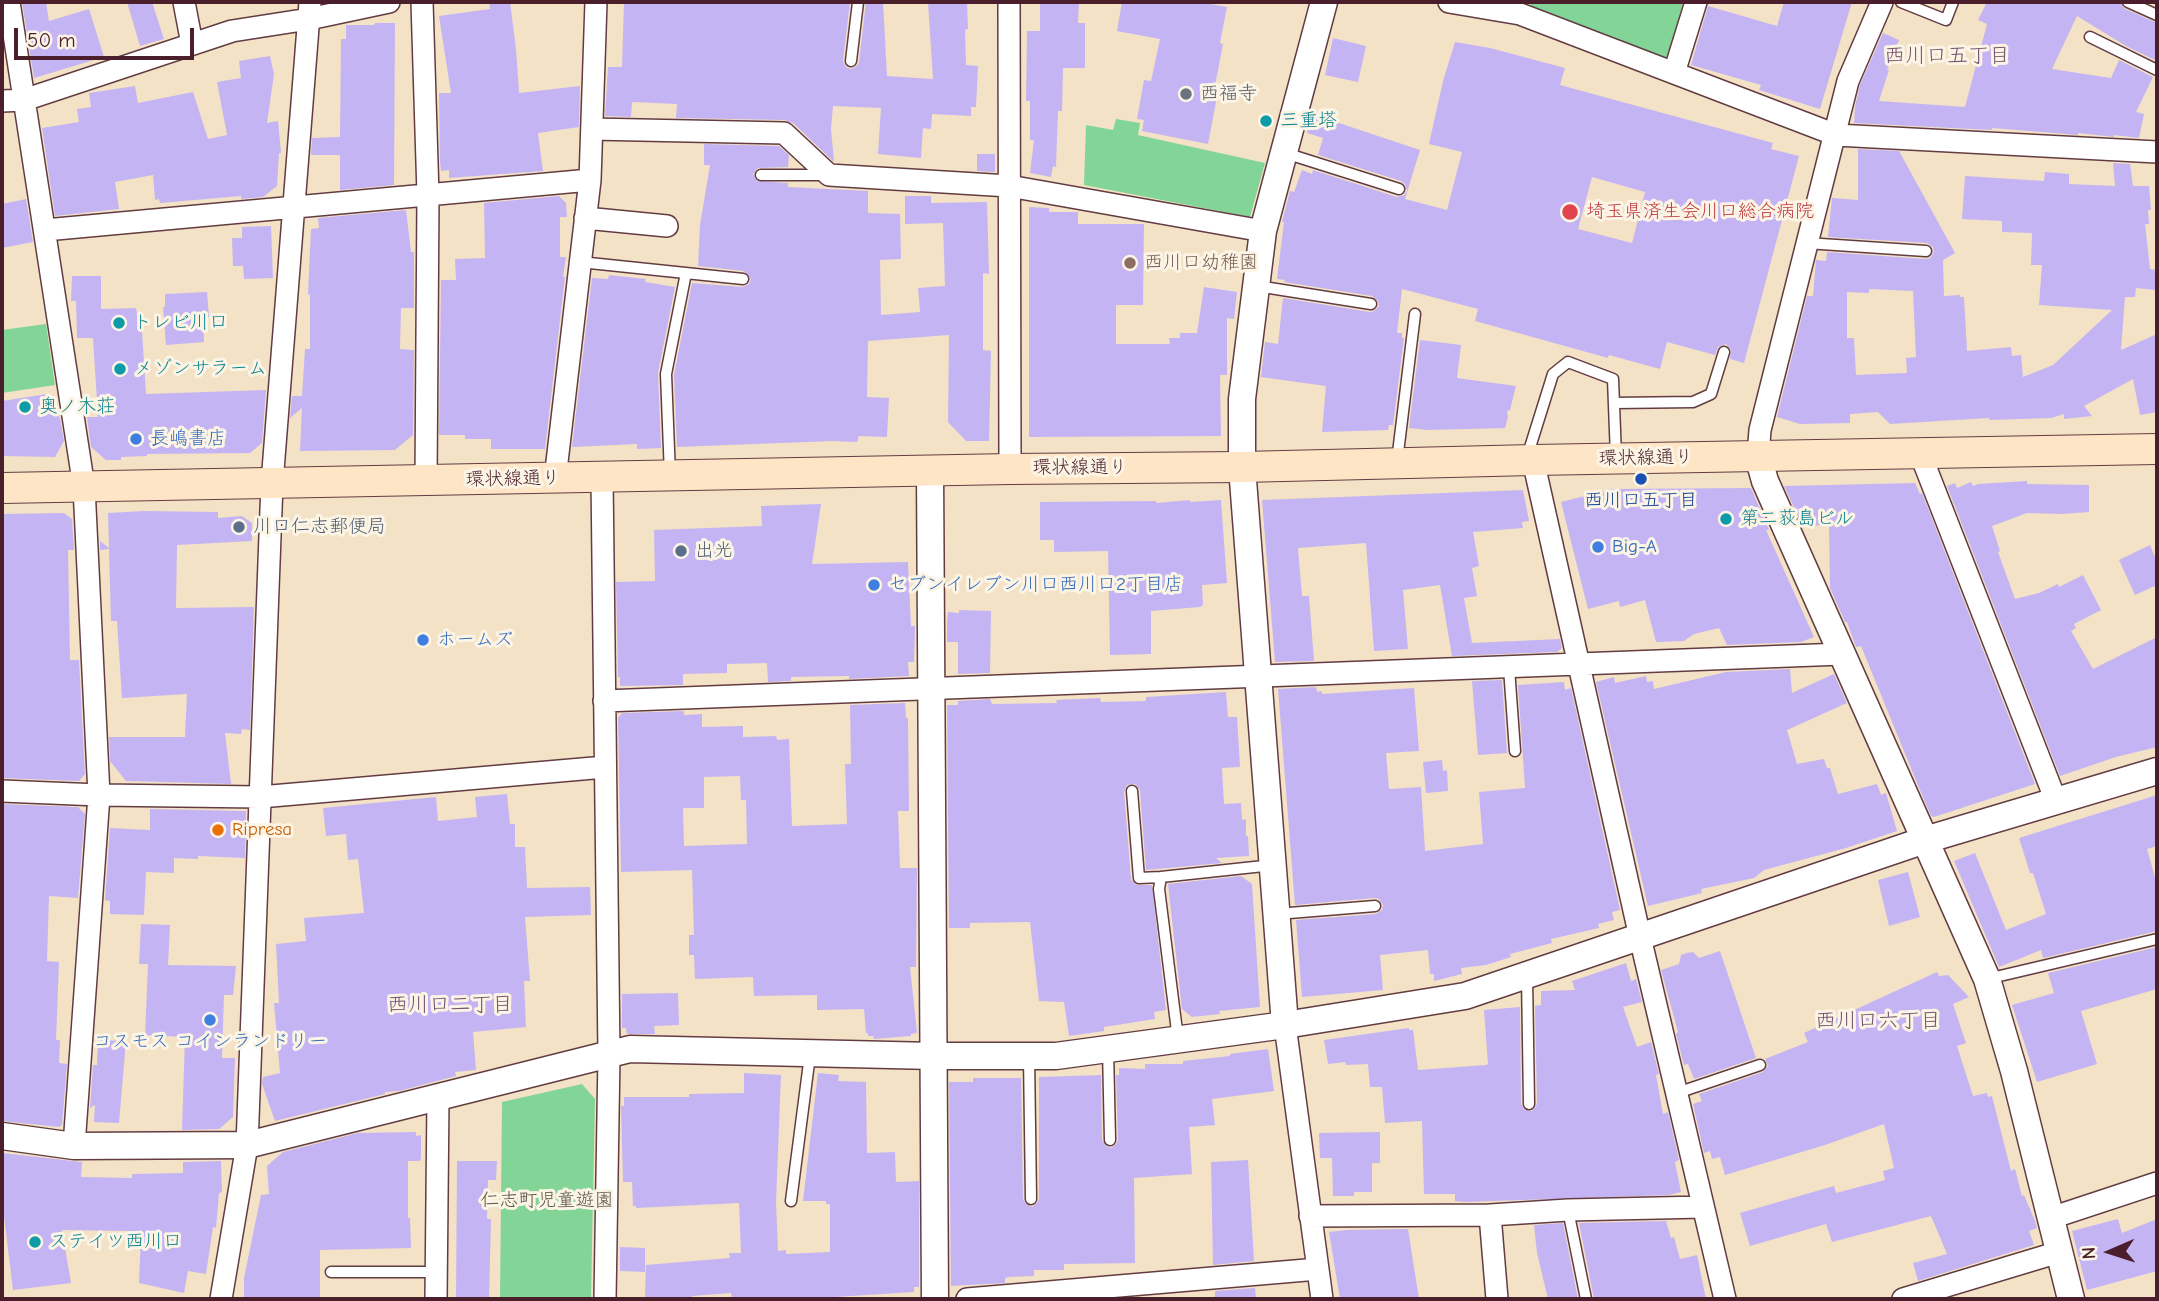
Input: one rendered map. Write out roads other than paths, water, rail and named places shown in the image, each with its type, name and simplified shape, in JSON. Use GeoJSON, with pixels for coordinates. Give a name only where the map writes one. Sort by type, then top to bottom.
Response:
{"type":"FeatureCollection","features":[{"type":"Feature","properties":{"kind":"main road","name":"環状線通り"},"geometry":{"type":"LineString","coordinates":[[2,488],[2157,449]]}},
{"type":"Feature","properties":{"kind":"street"},"geometry":{"type":"LineString","coordinates":[[9,2],[84,487],[99,795],[74,1146]]}},
{"type":"Feature","properties":{"kind":"street"},"geometry":{"type":"LineString","coordinates":[[184,2],[192,44]]}},
{"type":"Feature","properties":{"kind":"street"},"geometry":{"type":"LineString","coordinates":[[2,101],[24,100],[232,31],[309,10],[388,2]]}},
{"type":"Feature","properties":{"kind":"street"},"geometry":{"type":"LineString","coordinates":[[422,2],[428,195],[426,481]]}},
{"type":"Feature","properties":{"kind":"street"},"geometry":{"type":"LineString","coordinates":[[555,479],[590,180],[596,2]]}},
{"type":"Feature","properties":{"kind":"street"},"geometry":{"type":"LineString","coordinates":[[1009,2],[1010,469]]}},
{"type":"Feature","properties":{"kind":"street"},"geometry":{"type":"LineString","coordinates":[[1322,1299],[1285,1025],[1242,467],[1242,399],[1263,231],[1324,2]]}},
{"type":"Feature","properties":{"kind":"street"},"geometry":{"type":"LineString","coordinates":[[1449,2],[1521,8],[1674,73],[1836,135],[2157,152]]}},
{"type":"Feature","properties":{"kind":"street"},"geometry":{"type":"LineString","coordinates":[[1674,73],[1696,2]]}},
{"type":"Feature","properties":{"kind":"street"},"geometry":{"type":"LineString","coordinates":[[1882,2],[1848,81],[1760,430],[1758,456],[1765,481],[1987,979],[2014,1071],[2071,1299]]}},
{"type":"Feature","properties":{"kind":"street"},"geometry":{"type":"LineString","coordinates":[[221,1299],[247,1145],[272,483],[309,10]]}},
{"type":"Feature","properties":{"kind":"street"},"geometry":{"type":"LineString","coordinates":[[593,129],[784,133],[829,175],[1009,186],[1263,231]]}},
{"type":"Feature","properties":{"kind":"street"},"geometry":{"type":"LineString","coordinates":[[45,230],[590,180]]}},
{"type":"Feature","properties":{"kind":"street"},"geometry":{"type":"LineString","coordinates":[[585,218],[667,226]]}},
{"type":"Feature","properties":{"kind":"street"},"geometry":{"type":"LineString","coordinates":[[1920,453],[2056,801]]}},
{"type":"Feature","properties":{"kind":"street"},"geometry":{"type":"LineString","coordinates":[[1530,460],[1725,1299]]}},
{"type":"Feature","properties":{"kind":"street"},"geometry":{"type":"LineString","coordinates":[[930,471],[935,1299]]}},
{"type":"Feature","properties":{"kind":"street"},"geometry":{"type":"LineString","coordinates":[[602,478],[609,1055],[605,1299]]}},
{"type":"Feature","properties":{"kind":"street"},"geometry":{"type":"LineString","coordinates":[[604,701],[1842,654]]}},
{"type":"Feature","properties":{"kind":"street"},"geometry":{"type":"LineString","coordinates":[[2,791],[260,797],[605,767]]}},
{"type":"Feature","properties":{"kind":"street"},"geometry":{"type":"LineString","coordinates":[[2,1136],[74,1146],[247,1145],[630,1049],[1056,1056],[1285,1025],[1465,996],[1925,840],[2157,771]]}},
{"type":"Feature","properties":{"kind":"street"},"geometry":{"type":"LineString","coordinates":[[436,1299],[438,1098]]}},
{"type":"Feature","properties":{"kind":"street"},"geometry":{"type":"LineString","coordinates":[[2051,1218],[2157,1183]]}},
{"type":"Feature","properties":{"kind":"street"},"geometry":{"type":"LineString","coordinates":[[1310,1216],[1490,1215],[1703,1207]]}},
{"type":"Feature","properties":{"kind":"street"},"geometry":{"type":"LineString","coordinates":[[1490,1215],[1497,1299]]}},
{"type":"Feature","properties":{"kind":"street"},"geometry":{"type":"LineString","coordinates":[[1903,1299],[2059,1252]]}},
{"type":"Feature","properties":{"kind":"street"},"geometry":{"type":"LineString","coordinates":[[967,1299],[1318,1269]]}},
{"type":"Feature","properties":{"kind":"lane"},"geometry":{"type":"LineString","coordinates":[[851,61],[858,2]]}},
{"type":"Feature","properties":{"kind":"lane"},"geometry":{"type":"LineString","coordinates":[[1901,2],[1946,20],[1953,2]]}},
{"type":"Feature","properties":{"kind":"lane"},"geometry":{"type":"LineString","coordinates":[[2128,2],[2157,15]]}},
{"type":"Feature","properties":{"kind":"lane"},"geometry":{"type":"LineString","coordinates":[[2090,37],[2157,70]]}},
{"type":"Feature","properties":{"kind":"lane"},"geometry":{"type":"LineString","coordinates":[[1284,153],[1399,189]]}},
{"type":"Feature","properties":{"kind":"lane"},"geometry":{"type":"LineString","coordinates":[[761,175],[829,175]]}},
{"type":"Feature","properties":{"kind":"lane"},"geometry":{"type":"LineString","coordinates":[[1806,243],[1926,251]]}},
{"type":"Feature","properties":{"kind":"lane"},"geometry":{"type":"LineString","coordinates":[[580,262],[743,279]]}},
{"type":"Feature","properties":{"kind":"lane"},"geometry":{"type":"LineString","coordinates":[[670,477],[666,374],[687,273]]}},
{"type":"Feature","properties":{"kind":"lane"},"geometry":{"type":"LineString","coordinates":[[1256,285],[1371,304]]}},
{"type":"Feature","properties":{"kind":"lane"},"geometry":{"type":"LineString","coordinates":[[1397,463],[1415,314]]}},
{"type":"Feature","properties":{"kind":"lane"},"geometry":{"type":"LineString","coordinates":[[1614,403],[1693,402],[1711,394],[1724,352]]}},
{"type":"Feature","properties":{"kind":"lane"},"geometry":{"type":"LineString","coordinates":[[1530,460],[1553,374],[1568,362],[1613,379],[1616,458]]}},
{"type":"Feature","properties":{"kind":"lane"},"geometry":{"type":"LineString","coordinates":[[1509,668],[1515,751]]}},
{"type":"Feature","properties":{"kind":"lane"},"geometry":{"type":"LineString","coordinates":[[1132,791],[1139,878],[1273,865]]}},
{"type":"Feature","properties":{"kind":"lane"},"geometry":{"type":"LineString","coordinates":[[1161,877],[1159,889],[1178,1039]]}},
{"type":"Feature","properties":{"kind":"lane"},"geometry":{"type":"LineString","coordinates":[[1276,914],[1375,906]]}},
{"type":"Feature","properties":{"kind":"lane"},"geometry":{"type":"LineString","coordinates":[[1987,979],[2157,939]]}},
{"type":"Feature","properties":{"kind":"lane"},"geometry":{"type":"LineString","coordinates":[[1527,975],[1529,1104]]}},
{"type":"Feature","properties":{"kind":"lane"},"geometry":{"type":"LineString","coordinates":[[1108,1049],[1110,1140]]}},
{"type":"Feature","properties":{"kind":"lane"},"geometry":{"type":"LineString","coordinates":[[791,1201],[810,1053]]}},
{"type":"Feature","properties":{"kind":"lane"},"geometry":{"type":"LineString","coordinates":[[1029,1056],[1031,1199]]}},
{"type":"Feature","properties":{"kind":"lane"},"geometry":{"type":"LineString","coordinates":[[1677,1093],[1760,1065]]}},
{"type":"Feature","properties":{"kind":"lane"},"geometry":{"type":"LineString","coordinates":[[1568,1210],[1586,1299]]}},
{"type":"Feature","properties":{"kind":"lane"},"geometry":{"type":"LineString","coordinates":[[331,1272],[436,1272]]}},
{"type":"Feature","properties":{"kind":"place","name":"西福寺"},"geometry":{"type":"Point","coordinates":[1186,94]}},
{"type":"Feature","properties":{"kind":"place","name":"三重塔"},"geometry":{"type":"Point","coordinates":[1266,121]}},
{"type":"Feature","properties":{"kind":"place","name":"埼玉県済生会川口総合病院"},"geometry":{"type":"Point","coordinates":[1570,212]}},
{"type":"Feature","properties":{"kind":"place","name":"西川口幼稚園"},"geometry":{"type":"Point","coordinates":[1130,263]}},
{"type":"Feature","properties":{"kind":"place","name":"トレビ川口"},"geometry":{"type":"Point","coordinates":[119,323]}},
{"type":"Feature","properties":{"kind":"place","name":"メゾンサラーム"},"geometry":{"type":"Point","coordinates":[120,369]}},
{"type":"Feature","properties":{"kind":"place","name":"奥ノ木荘"},"geometry":{"type":"Point","coordinates":[25,407]}},
{"type":"Feature","properties":{"kind":"place","name":"長嶋書店"},"geometry":{"type":"Point","coordinates":[136,439]}},
{"type":"Feature","properties":{"kind":"place","name":"西川口五丁目"},"geometry":{"type":"Point","coordinates":[1641,479]}},
{"type":"Feature","properties":{"kind":"place","name":"第二荻島ビル"},"geometry":{"type":"Point","coordinates":[1726,519]}},
{"type":"Feature","properties":{"kind":"place","name":"川口仁志郵便局"},"geometry":{"type":"Point","coordinates":[239,527]}},
{"type":"Feature","properties":{"kind":"place","name":"Big-A"},"geometry":{"type":"Point","coordinates":[1598,547]}},
{"type":"Feature","properties":{"kind":"place","name":"出光"},"geometry":{"type":"Point","coordinates":[681,551]}},
{"type":"Feature","properties":{"kind":"place","name":"セブンイレブン川口西川口2丁目店"},"geometry":{"type":"Point","coordinates":[874,585]}},
{"type":"Feature","properties":{"kind":"place","name":"ホームズ"},"geometry":{"type":"Point","coordinates":[423,640]}},
{"type":"Feature","properties":{"kind":"place","name":"Ripresa"},"geometry":{"type":"Point","coordinates":[218,830]}},
{"type":"Feature","properties":{"kind":"place","name":"コスモス コインランドリー"},"geometry":{"type":"Point","coordinates":[210,1020]}},
{"type":"Feature","properties":{"kind":"place","name":"ステイツ西川口"},"geometry":{"type":"Point","coordinates":[35,1242]}},
{"type":"Feature","properties":{"kind":"district","name":"西川口五丁目"},"geometry":{"type":"Point","coordinates":[1947,56]}},
{"type":"Feature","properties":{"kind":"district","name":"西川口二丁目"},"geometry":{"type":"Point","coordinates":[450,1005]}},
{"type":"Feature","properties":{"kind":"district","name":"西川口六丁目"},"geometry":{"type":"Point","coordinates":[1878,1021]}},
{"type":"Feature","properties":{"kind":"park label","name":"仁志町児童遊園"},"geometry":{"type":"Point","coordinates":[547,1201]}}]}
